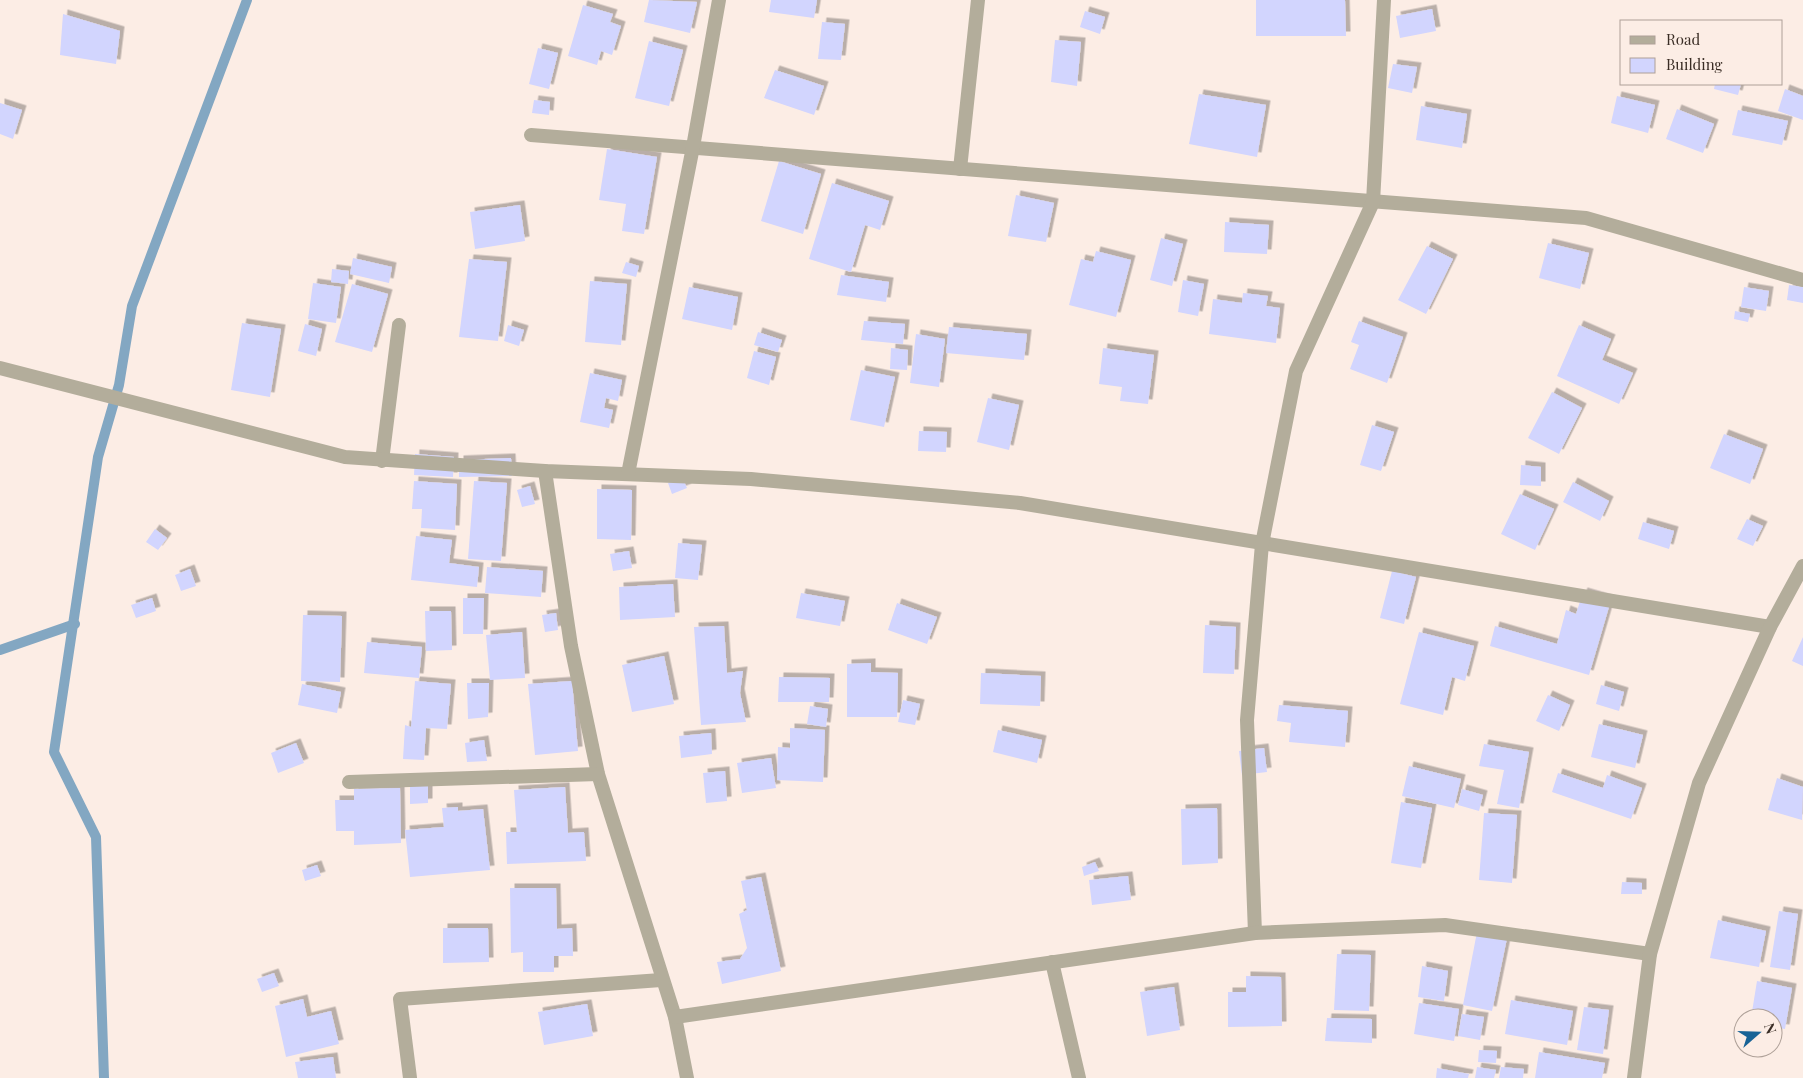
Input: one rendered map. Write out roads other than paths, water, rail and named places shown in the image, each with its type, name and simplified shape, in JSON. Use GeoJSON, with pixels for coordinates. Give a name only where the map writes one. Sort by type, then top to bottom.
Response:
{"type":"FeatureCollection","features":[{"type":"Feature","properties":{"kind":"street"},"geometry":{"type":"LineString","coordinates":[[628,474],[693,147],[719,0]]}},
{"type":"Feature","properties":{"kind":"street"},"geometry":{"type":"LineString","coordinates":[[960,169],[978,0]]}},
{"type":"Feature","properties":{"kind":"street"},"geometry":{"type":"LineString","coordinates":[[1255,933],[1247,720],[1262,544],[1296,371],[1373,202],[1384,0]]}},
{"type":"Feature","properties":{"kind":"street"},"geometry":{"type":"LineString","coordinates":[[531,135],[1586,218],[1803,280]]}},
{"type":"Feature","properties":{"kind":"street"},"geometry":{"type":"LineString","coordinates":[[382,460],[399,325]]}},
{"type":"Feature","properties":{"kind":"street"},"geometry":{"type":"LineString","coordinates":[[0,368],[345,457],[545,470],[751,479],[1020,504],[1770,627]]}},
{"type":"Feature","properties":{"kind":"street"},"geometry":{"type":"LineString","coordinates":[[545,470],[571,646],[598,774],[661,980],[675,1017],[687,1078]]}},
{"type":"Feature","properties":{"kind":"street"},"geometry":{"type":"LineString","coordinates":[[1634,1078],[1650,954],[1699,783],[1770,627],[1803,566]]}},
{"type":"Feature","properties":{"kind":"street"},"geometry":{"type":"LineString","coordinates":[[349,782],[598,774]]}},
{"type":"Feature","properties":{"kind":"street"},"geometry":{"type":"LineString","coordinates":[[675,1017],[1255,933],[1445,925],[1650,954]]}},
{"type":"Feature","properties":{"kind":"street"},"geometry":{"type":"LineString","coordinates":[[1052,962],[1079,1078]]}},
{"type":"Feature","properties":{"kind":"street"},"geometry":{"type":"LineString","coordinates":[[410,1078],[400,1000],[661,980]]}},
{"type":"Feature","properties":{"kind":"waterway"},"geometry":{"type":"LineString","coordinates":[[104,1078],[96,837],[54,752],[98,457],[119,385],[132,306],[247,0]]}},
{"type":"Feature","properties":{"kind":"waterway"},"geometry":{"type":"LineString","coordinates":[[0,650],[75,624]]}}]}
